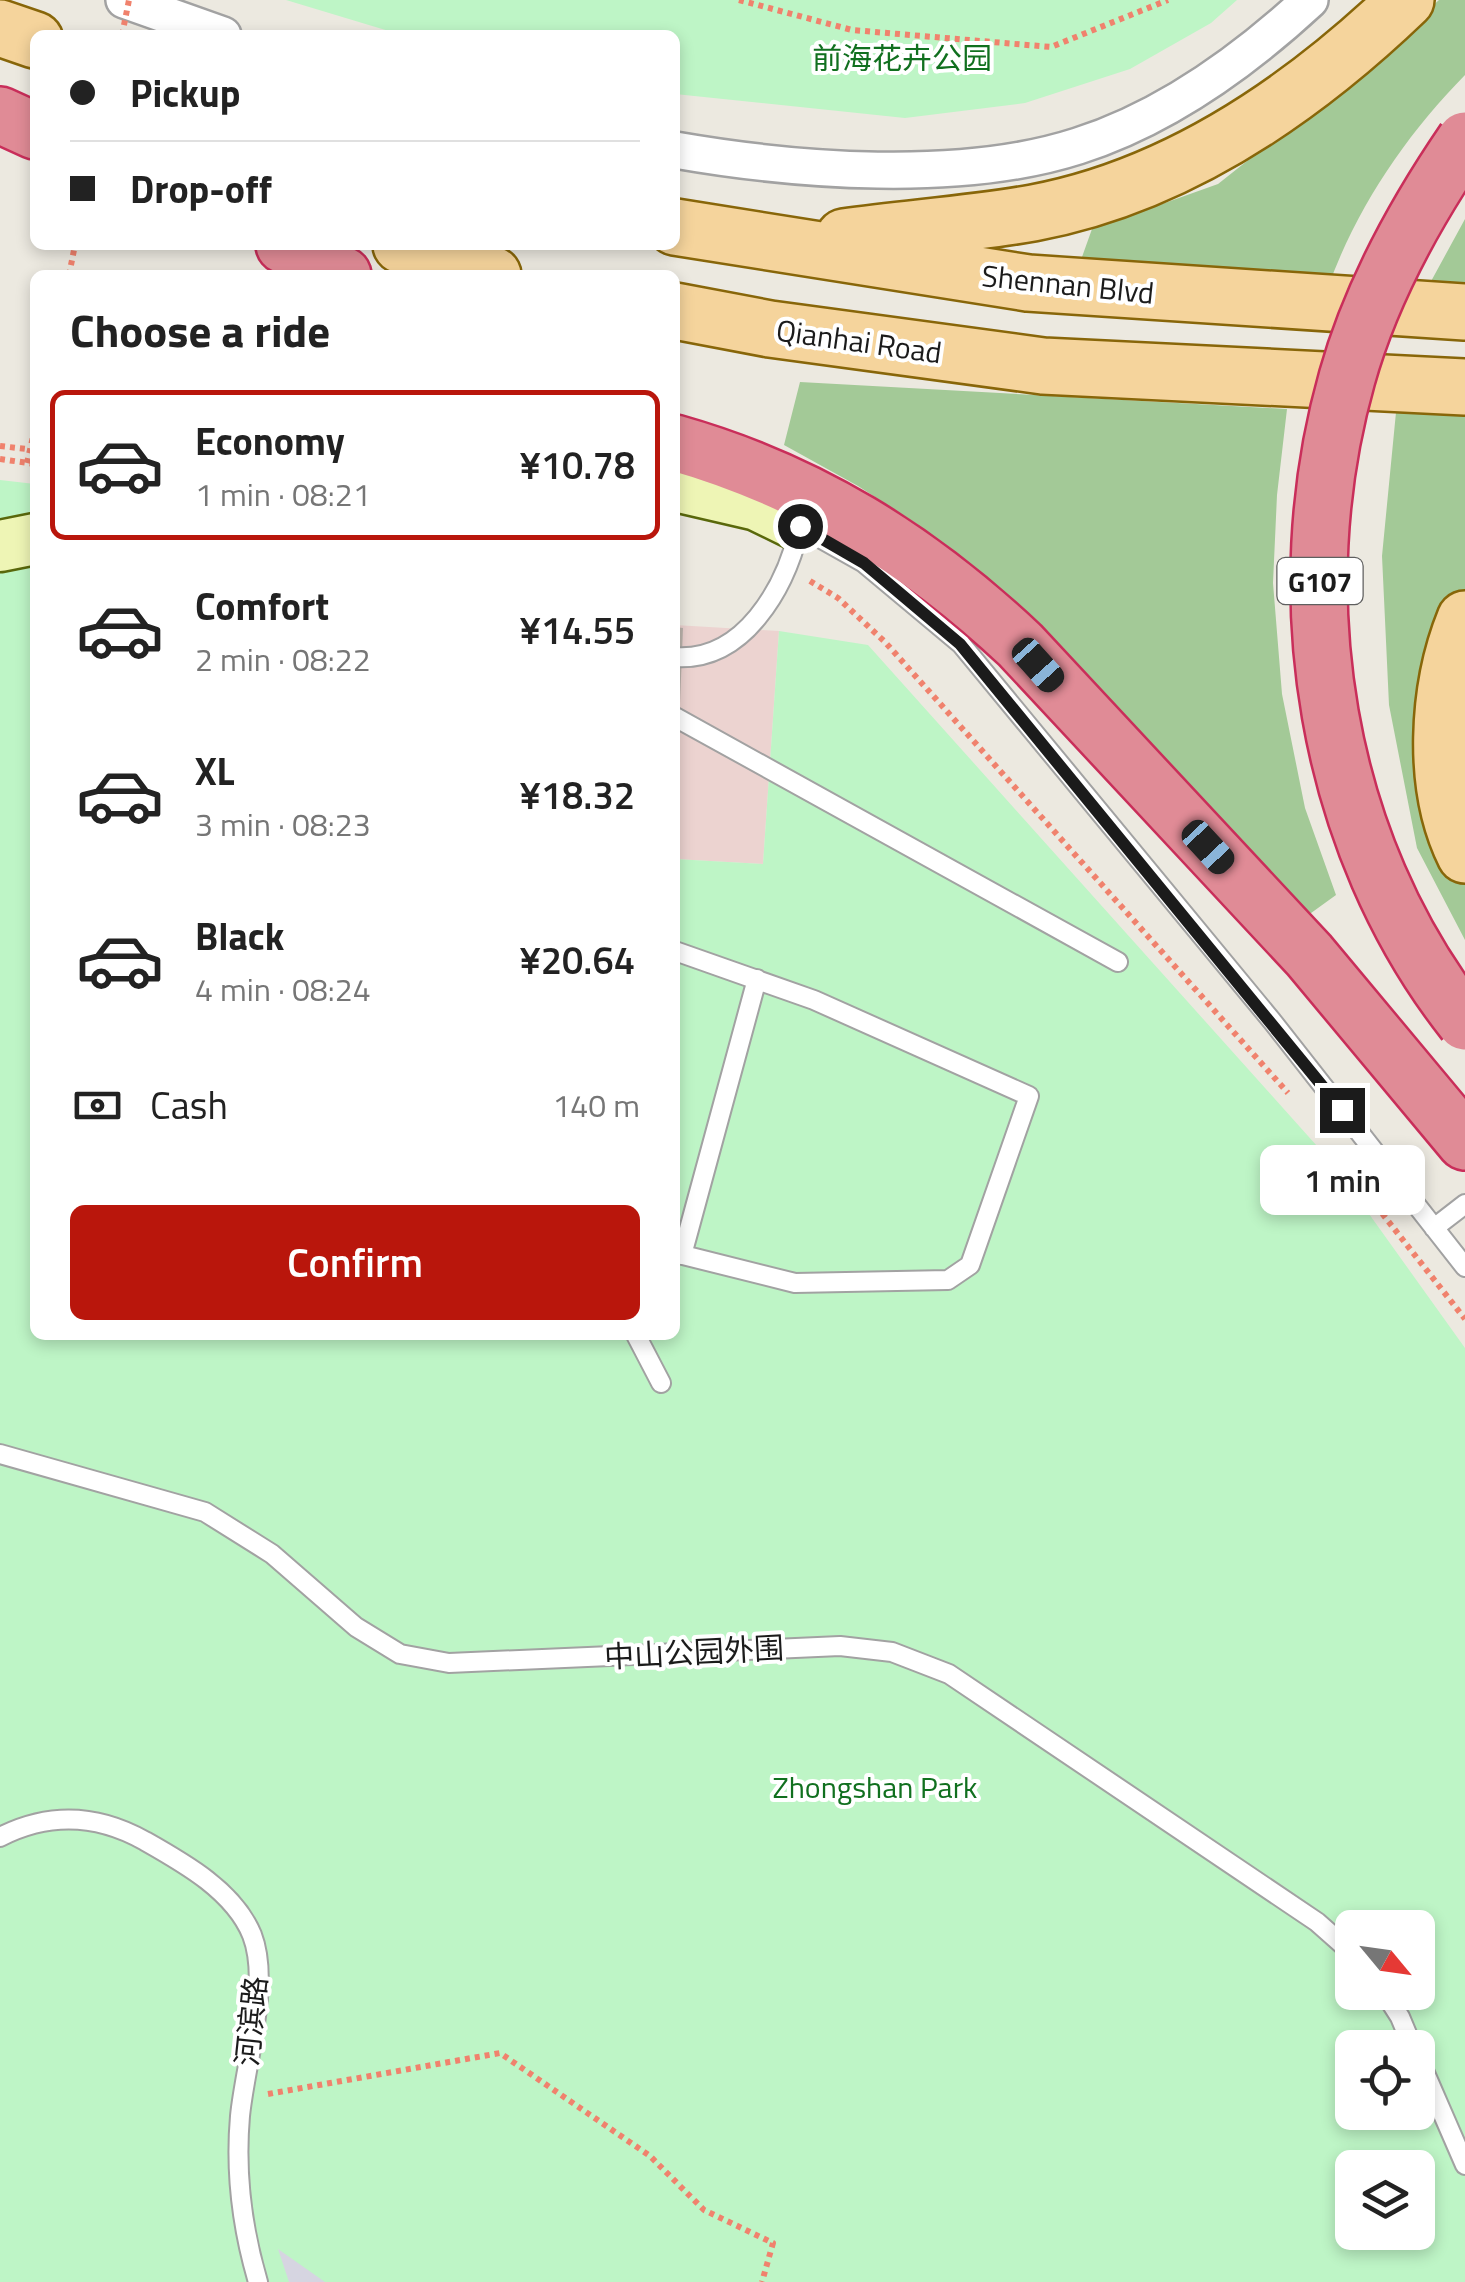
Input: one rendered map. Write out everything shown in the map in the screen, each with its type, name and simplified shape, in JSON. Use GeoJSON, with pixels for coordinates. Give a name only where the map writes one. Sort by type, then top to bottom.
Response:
{"type":"FeatureCollection","features":[{"type":"Feature","properties":{"kind":"highway"},"geometry":{"type":"LineString","coordinates":[[0,114],[30,126]]}},
{"type":"Feature","properties":{"kind":"highway","name":"G107"},"geometry":{"type":"LineString","coordinates":[[1465,140],[1397,252],[1347,377],[1325,492],[1319,587],[1330,722],[1347,786],[1393,906],[1465,1022]]}},
{"type":"Feature","properties":{"kind":"highway"},"geometry":{"type":"LineString","coordinates":[[294,250],[333,270]]}},
{"type":"Feature","properties":{"kind":"highway"},"geometry":{"type":"LineString","coordinates":[[680,445],[740,463],[799,529],[933,568],[977,605],[1020,645],[1309,955],[1465,1142]]}},
{"type":"Feature","properties":{"kind":"main road"},"geometry":{"type":"LineString","coordinates":[[751,241],[840,237],[966,222],[1098,197],[1160,174],[1238,135],[1317,78],[1406,0]]}},
{"type":"Feature","properties":{"kind":"main road"},"geometry":{"type":"LineString","coordinates":[[0,28],[30,38]]}},
{"type":"Feature","properties":{"kind":"main road","name":"Shennan Blvd"},"geometry":{"type":"LineString","coordinates":[[680,227],[1028,283],[1465,312]]}},
{"type":"Feature","properties":{"kind":"main road"},"geometry":{"type":"LineString","coordinates":[[416,250],[478,270]]}},
{"type":"Feature","properties":{"kind":"main road","name":"Qianhai Road"},"geometry":{"type":"LineString","coordinates":[[680,312],[770,330],[1043,366],[1465,387]]}},
{"type":"Feature","properties":{"kind":"main road"},"geometry":{"type":"LineString","coordinates":[[1465,619],[1455,643],[1442,702],[1441,762],[1458,841],[1465,855]]}},
{"type":"Feature","properties":{"kind":"street"},"geometry":{"type":"LineString","coordinates":[[126,0],[209,30]]}},
{"type":"Feature","properties":{"kind":"street"},"geometry":{"type":"LineString","coordinates":[[680,151],[844,170],[909,170],[1032,158],[1130,126],[1179,100],[1232,66],[1310,0]]}},
{"type":"Feature","properties":{"kind":"street"},"geometry":{"type":"LineString","coordinates":[[680,487],[756,505],[799,529]]}},
{"type":"Feature","properties":{"kind":"street"},"geometry":{"type":"LineString","coordinates":[[0,546],[30,541]]}},
{"type":"Feature","properties":{"kind":"lane"},"geometry":{"type":"LineString","coordinates":[[680,657],[716,653],[743,635],[799,529],[864,563],[960,644],[1272,1022],[1465,1267]]}},
{"type":"Feature","properties":{"kind":"lane"},"geometry":{"type":"LineString","coordinates":[[680,720],[1118,962]]}},
{"type":"Feature","properties":{"kind":"lane"},"geometry":{"type":"LineString","coordinates":[[680,953],[814,1000],[1030,1096],[970,1265],[948,1280],[795,1284],[680,1255]]}},
{"type":"Feature","properties":{"kind":"lane"},"geometry":{"type":"LineString","coordinates":[[680,1247],[757,979]]}},
{"type":"Feature","properties":{"kind":"lane"},"geometry":{"type":"LineString","coordinates":[[1434,1228],[1465,1204]]}},
{"type":"Feature","properties":{"kind":"lane"},"geometry":{"type":"LineString","coordinates":[[639,1340],[661,1383]]}},
{"type":"Feature","properties":{"kind":"lane","name":"中山公园外围"},"geometry":{"type":"LineString","coordinates":[[0,1454],[205,1512],[272,1554],[356,1627],[400,1654],[449,1663],[840,1646],[892,1652],[949,1674],[1318,1922],[1335,1938]]}},
{"type":"Feature","properties":{"kind":"lane","name":"河滨路"},"geometry":{"type":"LineString","coordinates":[[0,1837],[21,1826],[66,1817],[101,1822],[177,1859],[210,1882],[238,1911],[252,1936],[258,1963],[242,2098],[240,2184],[242,2215],[258,2282]]}},
{"type":"Feature","properties":{"kind":"lane"},"geometry":{"type":"LineString","coordinates":[[1435,2096],[1465,2166]]}},
{"type":"Feature","properties":{"kind":"path"},"geometry":{"type":"LineString","coordinates":[[123,30],[126,0]]}},
{"type":"Feature","properties":{"kind":"path"},"geometry":{"type":"LineString","coordinates":[[739,0],[852,30],[1051,47],[1168,0]]}},
{"type":"Feature","properties":{"kind":"path"},"geometry":{"type":"LineString","coordinates":[[0,446],[30,449]]}},
{"type":"Feature","properties":{"kind":"path"},"geometry":{"type":"LineString","coordinates":[[0,459],[30,463]]}},
{"type":"Feature","properties":{"kind":"path"},"geometry":{"type":"LineString","coordinates":[[799,529],[838,598],[885,642],[1291,1096]]}},
{"type":"Feature","properties":{"kind":"path"},"geometry":{"type":"LineString","coordinates":[[1362,1187],[1465,1319]]}},
{"type":"Feature","properties":{"kind":"path"},"geometry":{"type":"LineString","coordinates":[[242,2098],[500,2053],[650,2156],[704,2210],[774,2243],[762,2282]]}},
{"type":"Feature","properties":{"kind":"shaded area"},"geometry":{"type":"Polygon","coordinates":[[[680,625],[779,631],[763,864],[680,859],[680,625]]]}},
{"type":"Feature","properties":{"kind":"shaded area"},"geometry":{"type":"Polygon","coordinates":[[[278,2249],[325,2282],[289,2282],[278,2249]]]}},
{"type":"Feature","properties":{"kind":"green space","name":"前海花卉公园"},"geometry":{"type":"Polygon","coordinates":[[[286,0],[1237,0],[1211,23],[1130,69],[1025,103],[905,118],[680,95],[680,30],[385,30],[286,0]]]}},
{"type":"Feature","properties":{"kind":"green space"},"geometry":{"type":"Polygon","coordinates":[[[1439,0],[1465,0],[1465,75],[1385,173],[1353,229],[1328,287],[1082,257],[1092,229],[1218,184],[1353,77],[1439,0]]]}},
{"type":"Feature","properties":{"kind":"green space"},"geometry":{"type":"Polygon","coordinates":[[[1465,219],[1465,297],[1423,296],[1465,219]]]}},
{"type":"Feature","properties":{"kind":"green space"},"geometry":{"type":"Polygon","coordinates":[[[800,382],[1287,409],[1277,495],[1273,583],[1282,694],[1305,808],[1336,895],[1300,921],[994,596],[917,524],[784,445],[800,382]]]}},
{"type":"Feature","properties":{"kind":"green space"},"geometry":{"type":"Polygon","coordinates":[[[1397,402],[1465,407],[1465,940],[1417,848],[1389,705],[1382,556],[1397,402]]]}},
{"type":"Feature","properties":{"kind":"green space","name":"Zhongshan Park"},"geometry":{"type":"Polygon","coordinates":[[[0,480],[30,483],[30,1340],[680,1340],[680,859],[763,864],[779,631],[868,645],[1334,1165],[1465,1348],[1465,2282],[0,2282],[0,480]]]}},
{"type":"Feature","properties":{"kind":"building"},"geometry":{"type":"Polygon","coordinates":[[[680,628],[683,628],[680,704],[680,628]]]}},
{"type":"Feature","properties":{"kind":"route"},"geometry":{"type":"LineString","coordinates":[[800,526],[864,563],[960,644],[1342,1110]]}}]}
